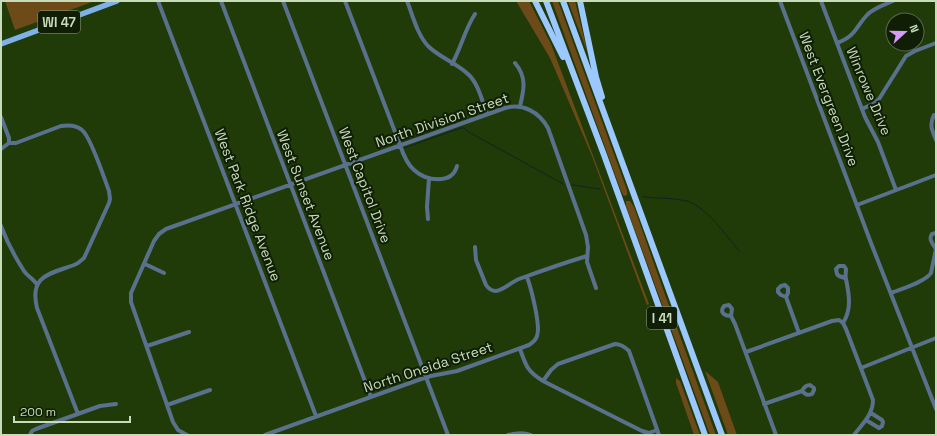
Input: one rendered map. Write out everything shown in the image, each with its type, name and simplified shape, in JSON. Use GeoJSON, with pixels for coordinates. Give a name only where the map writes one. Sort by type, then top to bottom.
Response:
{"type":"FeatureCollection","features":[{"type":"Feature","properties":{"kind":"highway"},"geometry":{"type":"LineString","coordinates":[[535,1],[564,58],[569,72],[576,81]]}},
{"type":"Feature","properties":{"kind":"highway","name":"I 41"},"geometry":{"type":"LineString","coordinates":[[546,1],[705,435]]}},
{"type":"Feature","properties":{"kind":"highway","name":"I 41"},"geometry":{"type":"LineString","coordinates":[[563,1],[722,435]]}},
{"type":"Feature","properties":{"kind":"highway"},"geometry":{"type":"LineString","coordinates":[[580,1],[596,77],[607,113],[609,128]]}},
{"type":"Feature","properties":{"kind":"main road","name":"WI 47"},"geometry":{"type":"LineString","coordinates":[[1,44],[117,1]]}},
{"type":"Feature","properties":{"kind":"street","name":"West Park Ridge Avenue"},"geometry":{"type":"LineString","coordinates":[[158,1],[316,416]]}},
{"type":"Feature","properties":{"kind":"street","name":"West Sunset Avenue"},"geometry":{"type":"LineString","coordinates":[[220,1],[371,397]]}},
{"type":"Feature","properties":{"kind":"street","name":"West Capitol Drive"},"geometry":{"type":"LineString","coordinates":[[283,1],[448,435]]}},
{"type":"Feature","properties":{"kind":"street"},"geometry":{"type":"LineString","coordinates":[[345,1],[400,146],[411,167],[421,175],[429,178],[440,179],[449,177],[453,174],[457,166]]}},
{"type":"Feature","properties":{"kind":"street"},"geometry":{"type":"LineString","coordinates":[[407,1],[424,40],[432,50],[468,74],[474,82],[487,114]]}},
{"type":"Feature","properties":{"kind":"street","name":"West Evergreen Drive"},"geometry":{"type":"LineString","coordinates":[[780,1],[912,348],[934,398],[936,408]]}},
{"type":"Feature","properties":{"kind":"street","name":"Winrowe Drive"},"geometry":{"type":"LineString","coordinates":[[821,1],[862,109],[878,142],[896,190]]}},
{"type":"Feature","properties":{"kind":"street"},"geometry":{"type":"LineString","coordinates":[[837,43],[850,37],[872,10],[892,1]]}},
{"type":"Feature","properties":{"kind":"street"},"geometry":{"type":"LineString","coordinates":[[452,64],[469,24],[475,14]]}},
{"type":"Feature","properties":{"kind":"street"},"geometry":{"type":"LineString","coordinates":[[862,109],[873,104],[879,99],[906,56],[936,43]]}},
{"type":"Feature","properties":{"kind":"street"},"geometry":{"type":"LineString","coordinates":[[515,63],[521,71],[523,83],[520,106],[540,116],[548,128],[586,235],[588,247],[588,267],[596,288]]}},
{"type":"Feature","properties":{"kind":"street","name":"North Division Street"},"geometry":{"type":"LineString","coordinates":[[187,435],[178,430],[167,405],[131,302],[132,293],[154,241],[162,231],[487,114],[510,107],[520,106]]}},
{"type":"Feature","properties":{"kind":"street"},"geometry":{"type":"LineString","coordinates":[[934,115],[931,124],[936,140]]}},
{"type":"Feature","properties":{"kind":"street"},"geometry":{"type":"LineString","coordinates":[[1,117],[9,138],[9,143]]}},
{"type":"Feature","properties":{"kind":"street"},"geometry":{"type":"LineString","coordinates":[[1,149],[9,143],[16,143],[61,126],[67,125],[76,127],[83,131],[89,140],[110,195],[109,203],[84,258],[74,265],[46,275],[37,285],[37,308],[78,414]]}},
{"type":"Feature","properties":{"kind":"street"},"geometry":{"type":"LineString","coordinates":[[857,205],[936,174]]}},
{"type":"Feature","properties":{"kind":"street"},"geometry":{"type":"LineString","coordinates":[[428,219],[427,207],[429,178]]}},
{"type":"Feature","properties":{"kind":"street"},"geometry":{"type":"LineString","coordinates":[[1,226],[18,262],[37,285]]}},
{"type":"Feature","properties":{"kind":"street"},"geometry":{"type":"LineString","coordinates":[[891,293],[922,281],[929,276],[936,249],[930,237],[932,234],[936,233]]}},
{"type":"Feature","properties":{"kind":"street"},"geometry":{"type":"LineString","coordinates":[[474,247],[476,260],[486,285],[494,291],[502,289],[512,282],[587,256]]}},
{"type":"Feature","properties":{"kind":"street"},"geometry":{"type":"LineString","coordinates":[[144,264],[164,273]]}},
{"type":"Feature","properties":{"kind":"street","name":"North Oneida Street"},"geometry":{"type":"LineString","coordinates":[[265,435],[426,377],[457,371],[520,349],[532,343],[537,337],[538,326],[527,277]]}},
{"type":"Feature","properties":{"kind":"street"},"geometry":{"type":"LineString","coordinates":[[842,323],[847,314],[849,298],[845,278]]}},
{"type":"Feature","properties":{"kind":"street"},"geometry":{"type":"LineString","coordinates":[[786,297],[799,333]]}},
{"type":"Feature","properties":{"kind":"street"},"geometry":{"type":"LineString","coordinates":[[731,316],[746,352],[776,435]]}},
{"type":"Feature","properties":{"kind":"street"},"geometry":{"type":"LineString","coordinates":[[746,352],[839,320],[846,329],[873,400],[871,413],[854,435]]}},
{"type":"Feature","properties":{"kind":"street"},"geometry":{"type":"LineString","coordinates":[[147,346],[189,332]]}},
{"type":"Feature","properties":{"kind":"street"},"geometry":{"type":"LineString","coordinates":[[861,368],[936,338]]}},
{"type":"Feature","properties":{"kind":"street"},"geometry":{"type":"LineString","coordinates":[[520,349],[530,371],[543,381],[642,431],[658,433],[629,351],[623,346],[615,344],[558,364],[551,370],[543,381]]}},
{"type":"Feature","properties":{"kind":"street"},"geometry":{"type":"LineString","coordinates":[[167,405],[210,390]]}},
{"type":"Feature","properties":{"kind":"street"},"geometry":{"type":"LineString","coordinates":[[764,404],[802,391]]}},
{"type":"Feature","properties":{"kind":"street"},"geometry":{"type":"LineString","coordinates":[[30,434],[36,429],[100,406],[116,404]]}},
{"type":"Feature","properties":{"kind":"street"},"geometry":{"type":"LineString","coordinates":[[866,420],[876,427],[879,428],[882,426],[882,420],[871,413]]}},
{"type":"Feature","properties":{"kind":"street"},"geometry":{"type":"LineString","coordinates":[[508,435],[516,433],[526,433],[531,435]]}},
{"type":"Feature","properties":{"kind":"shaded area"},"geometry":{"type":"Polygon","coordinates":[[[5,1],[95,1],[15,30],[5,1]]]}},
{"type":"Feature","properties":{"kind":"shaded area"},"geometry":{"type":"Polygon","coordinates":[[[516,1],[529,1],[551,44],[649,304],[647,305],[592,156],[550,58],[516,1]]]}},
{"type":"Feature","properties":{"kind":"shaded area"},"geometry":{"type":"Polygon","coordinates":[[[552,1],[558,1],[627,190],[627,195],[625,196],[621,191],[552,1]]]}},
{"type":"Feature","properties":{"kind":"shaded area"},"geometry":{"type":"Polygon","coordinates":[[[568,1],[575,1],[588,54],[568,1]]]}},
{"type":"Feature","properties":{"kind":"shaded area"},"geometry":{"type":"Polygon","coordinates":[[[626,201],[630,201],[634,207],[716,435],[710,435],[626,206],[626,201]]]}},
{"type":"Feature","properties":{"kind":"shaded area"},"geometry":{"type":"Polygon","coordinates":[[[705,371],[718,382],[737,435],[728,435],[705,371]]]}},
{"type":"Feature","properties":{"kind":"shaded area"},"geometry":{"type":"Polygon","coordinates":[[[676,378],[680,381],[700,435],[694,435],[676,383],[676,378]]]}},
{"type":"Feature","properties":{"kind":"waterway"},"geometry":{"type":"LineString","coordinates":[[404,148],[464,128],[563,184]]}},
{"type":"Feature","properties":{"kind":"waterway"},"geometry":{"type":"LineString","coordinates":[[572,185],[600,189]]}},
{"type":"Feature","properties":{"kind":"waterway"},"geometry":{"type":"LineString","coordinates":[[643,197],[676,199],[694,204],[715,222],[739,251]]}}]}
